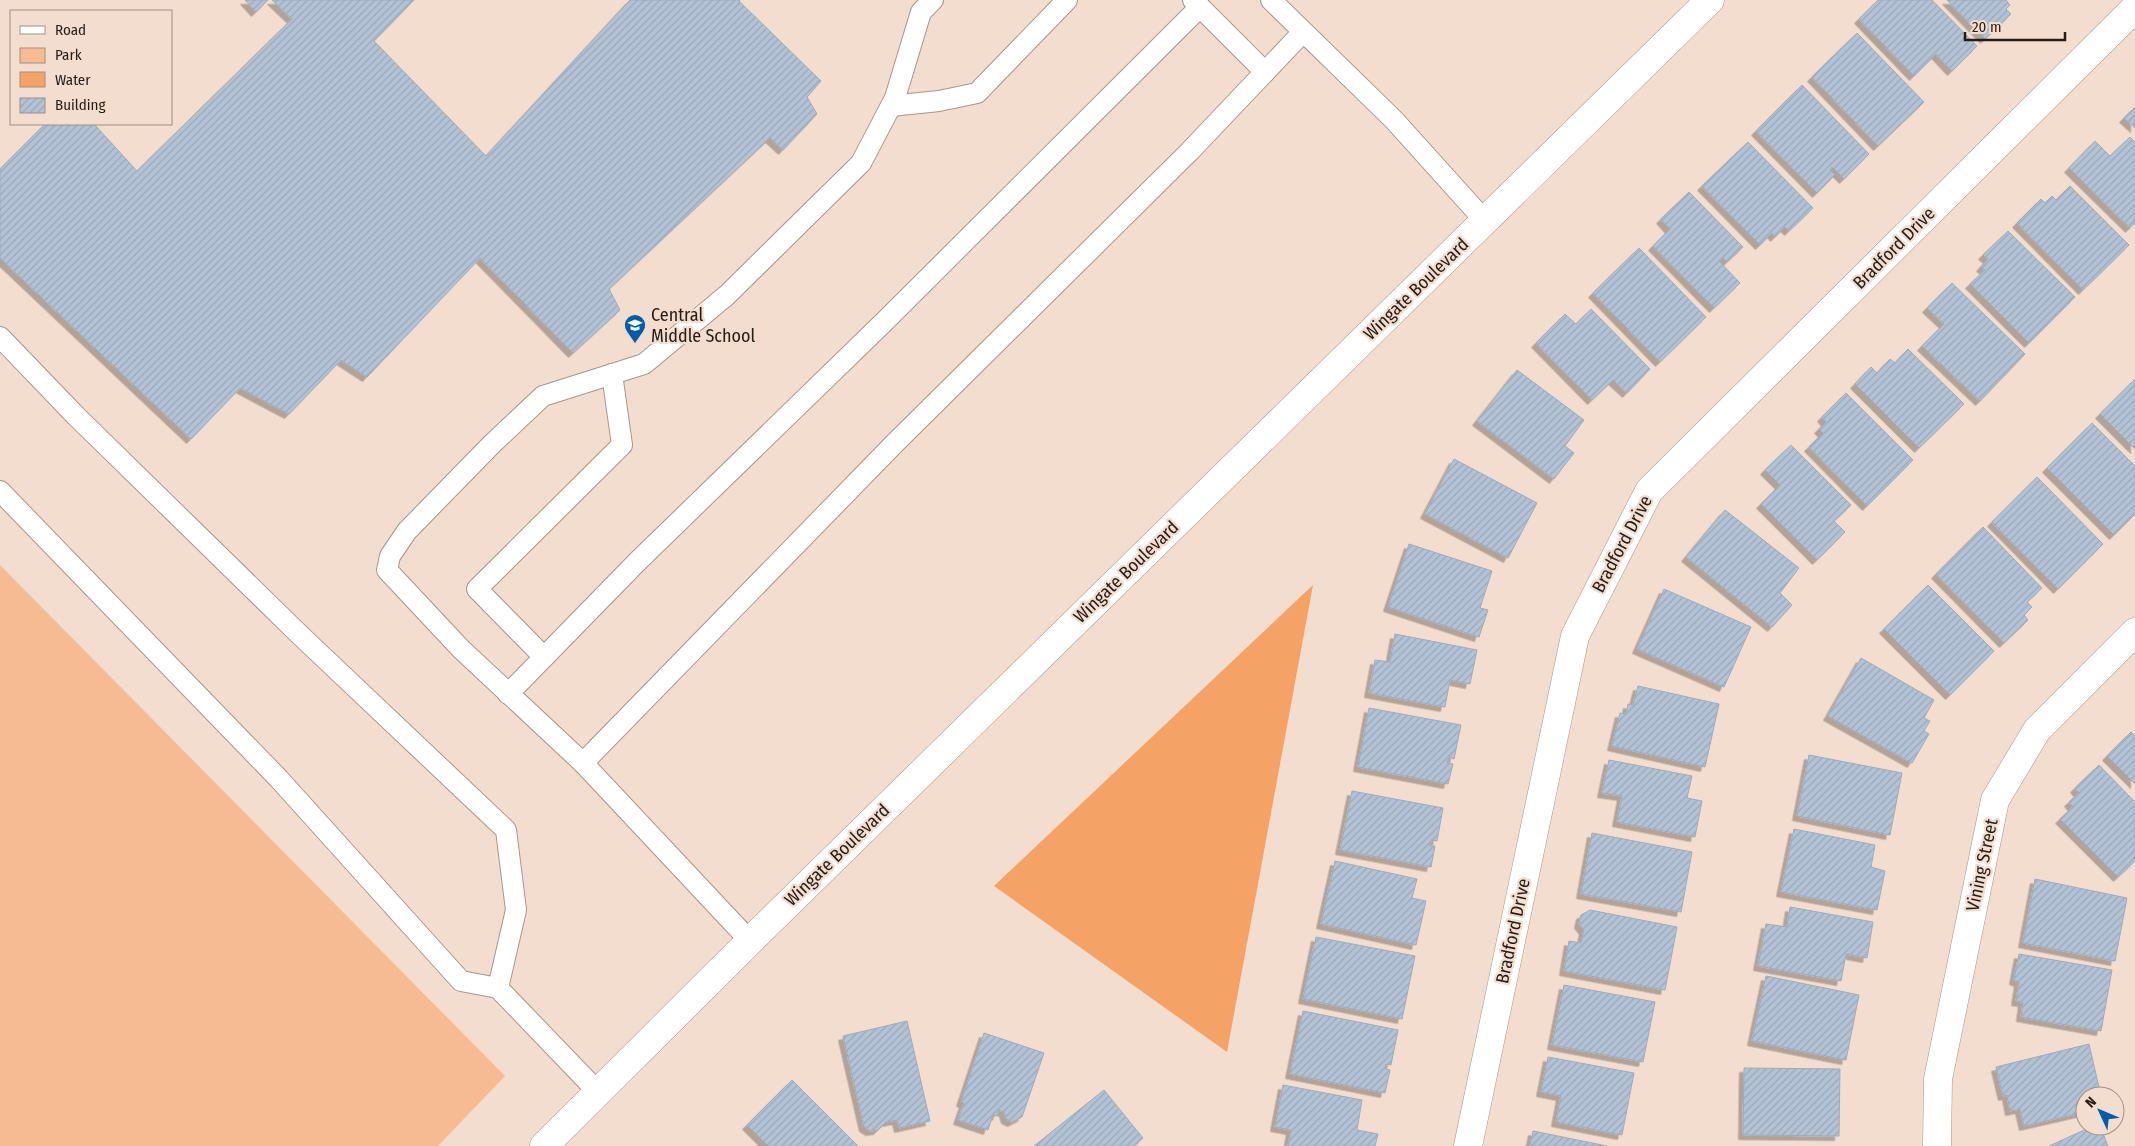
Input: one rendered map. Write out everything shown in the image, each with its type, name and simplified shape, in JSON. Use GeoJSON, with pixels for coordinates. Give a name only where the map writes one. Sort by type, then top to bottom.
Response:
{"type":"FeatureCollection","features":[{"type":"Feature","properties":{"kind":"street","name":"Wingate Boulevard"},"geometry":{"type":"LineString","coordinates":[[544,1146],[750,941],[1710,0]]}},
{"type":"Feature","properties":{"kind":"street","name":"Bradford Drive"},"geometry":{"type":"LineString","coordinates":[[1468,1146],[1575,636],[1649,491],[2135,8]]}},
{"type":"Feature","properties":{"kind":"street","name":"Vining Street"},"geometry":{"type":"LineString","coordinates":[[1937,1146],[1938,1079],[1995,800],[2037,730],[2135,632]]}},
{"type":"Feature","properties":{"kind":"lane"},"geometry":{"type":"LineString","coordinates":[[750,941],[583,764],[461,649],[387,570],[390,556],[407,531],[492,444],[543,396],[644,364],[727,295],[861,163],[891,106],[921,12],[933,0]]}},
{"type":"Feature","properties":{"kind":"lane"},"geometry":{"type":"LineString","coordinates":[[891,106],[939,101],[977,93],[1066,0]]}},
{"type":"Feature","properties":{"kind":"lane"},"geometry":{"type":"LineString","coordinates":[[1271,0],[1394,120],[1485,221]]}},
{"type":"Feature","properties":{"kind":"lane"},"geometry":{"type":"LineString","coordinates":[[508,694],[637,562],[885,322],[1196,3],[1265,72]]}},
{"type":"Feature","properties":{"kind":"lane"},"geometry":{"type":"LineString","coordinates":[[583,764],[895,443],[1190,151],[1303,32]]}},
{"type":"Feature","properties":{"kind":"lane"},"geometry":{"type":"LineString","coordinates":[[0,337],[76,416],[301,636],[506,830],[516,910],[498,988]]}},
{"type":"Feature","properties":{"kind":"lane"},"geometry":{"type":"LineString","coordinates":[[544,657],[477,589],[622,446],[612,374]]}},
{"type":"Feature","properties":{"kind":"lane"},"geometry":{"type":"LineString","coordinates":[[0,491],[279,779],[461,981],[498,988],[599,1093]]}},
{"type":"Feature","properties":{"kind":"green space"},"geometry":{"type":"Polygon","coordinates":[[[0,565],[505,1076],[438,1146],[0,1146],[0,565]]]}},
{"type":"Feature","properties":{"kind":"water"},"geometry":{"type":"Polygon","coordinates":[[[1313,585],[1227,1052],[994,886],[1313,585]]]}},
{"type":"Feature","properties":{"kind":"building"},"geometry":{"type":"Polygon","coordinates":[[[245,0],[268,0],[256,12],[245,0]]]}},
{"type":"Feature","properties":{"kind":"building"},"geometry":{"type":"Polygon","coordinates":[[[272,0],[414,0],[374,41],[486,156],[630,0],[740,0],[821,81],[807,97],[817,114],[783,150],[770,138],[609,289],[620,310],[573,353],[480,258],[367,377],[341,360],[289,414],[240,388],[191,439],[0,258],[0,169],[44,125],[95,125],[137,171],[292,19],[272,0]]]}},
{"type":"Feature","properties":{"kind":"building"},"geometry":{"type":"Polygon","coordinates":[[[1878,0],[1932,0],[1977,46],[1952,71],[1936,54],[1914,76],[1859,19],[1878,0]]]}},
{"type":"Feature","properties":{"kind":"building"},"geometry":{"type":"Polygon","coordinates":[[[1947,0],[2006,0],[2010,5],[2006,9],[2011,14],[1985,39],[1947,0]]]}},
{"type":"Feature","properties":{"kind":"building"},"geometry":{"type":"Polygon","coordinates":[[[1857,33],[1924,102],[1878,146],[1812,77],[1857,33]]]}},
{"type":"Feature","properties":{"kind":"building"},"geometry":{"type":"Polygon","coordinates":[[[1802,85],[1869,154],[1844,179],[1832,167],[1830,170],[1835,175],[1817,193],[1756,131],[1802,85]]]}},
{"type":"Feature","properties":{"kind":"building"},"geometry":{"type":"Polygon","coordinates":[[[2135,107],[2135,128],[2124,118],[2135,107]]]}},
{"type":"Feature","properties":{"kind":"building"},"geometry":{"type":"Polygon","coordinates":[[[2130,137],[2135,142],[2135,223],[2130,228],[2069,168],[2095,141],[2110,156],[2130,137]]]}},
{"type":"Feature","properties":{"kind":"building"},"geometry":{"type":"Polygon","coordinates":[[[1748,142],[1813,208],[1789,231],[1785,227],[1775,237],[1772,233],[1760,245],[1702,186],[1748,142]]]}},
{"type":"Feature","properties":{"kind":"building"},"geometry":{"type":"Polygon","coordinates":[[[2070,186],[2129,245],[2083,290],[2017,223],[2041,199],[2045,203],[2052,196],[2056,200],[2070,186]]]}},
{"type":"Feature","properties":{"kind":"building"},"geometry":{"type":"Polygon","coordinates":[[[1689,192],[1743,247],[1727,262],[1723,258],[1719,261],[1740,283],[1714,308],[1653,246],[1670,229],[1661,219],[1689,192]]]}},
{"type":"Feature","properties":{"kind":"building"},"geometry":{"type":"Polygon","coordinates":[[[2008,231],[2075,297],[2029,343],[1970,284],[1985,270],[1981,267],[1988,259],[1983,255],[2008,231]]]}},
{"type":"Feature","properties":{"kind":"building"},"geometry":{"type":"Polygon","coordinates":[[[1639,248],[1706,317],[1660,362],[1593,293],[1639,248]]]}},
{"type":"Feature","properties":{"kind":"building"},"geometry":{"type":"Polygon","coordinates":[[[1952,283],[2025,354],[1980,401],[1922,346],[1944,324],[1927,308],[1952,283]]]}},
{"type":"Feature","properties":{"kind":"building"},"geometry":{"type":"Polygon","coordinates":[[[1591,309],[1650,369],[1627,393],[1613,380],[1592,400],[1536,343],[1565,314],[1576,324],[1591,309]]]}},
{"type":"Feature","properties":{"kind":"building"},"geometry":{"type":"Polygon","coordinates":[[[1908,349],[1964,404],[1919,448],[1855,384],[1871,367],[1877,373],[1890,359],[1895,363],[1908,349]]]}},
{"type":"Feature","properties":{"kind":"building"},"geometry":{"type":"Polygon","coordinates":[[[1517,370],[1584,420],[1565,446],[1574,453],[1554,479],[1477,421],[1517,370]]]}},
{"type":"Feature","properties":{"kind":"building"},"geometry":{"type":"Polygon","coordinates":[[[2135,379],[2135,449],[2100,414],[2135,379]]]}},
{"type":"Feature","properties":{"kind":"building"},"geometry":{"type":"Polygon","coordinates":[[[1846,393],[1913,460],[1867,506],[1809,447],[1823,433],[1819,429],[1826,422],[1822,417],[1846,393]]]}},
{"type":"Feature","properties":{"kind":"building"},"geometry":{"type":"Polygon","coordinates":[[[2092,423],[2135,466],[2135,514],[2114,535],[2047,468],[2092,423]]]}},
{"type":"Feature","properties":{"kind":"building"},"geometry":{"type":"Polygon","coordinates":[[[1791,445],[1851,505],[1834,521],[1845,532],[1817,560],[1761,504],[1780,485],[1765,470],[1791,445]]]}},
{"type":"Feature","properties":{"kind":"building"},"geometry":{"type":"Polygon","coordinates":[[[1454,459],[1537,503],[1508,558],[1425,514],[1454,459]]]}},
{"type":"Feature","properties":{"kind":"building"},"geometry":{"type":"Polygon","coordinates":[[[2037,477],[2103,544],[2058,589],[1992,522],[2037,477]]]}},
{"type":"Feature","properties":{"kind":"building"},"geometry":{"type":"Polygon","coordinates":[[[1725,510],[1799,568],[1780,593],[1792,605],[1772,627],[1686,557],[1725,510]]]}},
{"type":"Feature","properties":{"kind":"building"},"geometry":{"type":"Polygon","coordinates":[[[1983,527],[2042,588],[2027,602],[2032,607],[2024,615],[2028,620],[2004,643],[1936,574],[1983,527]]]}},
{"type":"Feature","properties":{"kind":"building"},"geometry":{"type":"Polygon","coordinates":[[[1409,544],[1492,571],[1480,608],[1488,610],[1479,637],[1388,607],[1409,544]]]}},
{"type":"Feature","properties":{"kind":"building"},"geometry":{"type":"Polygon","coordinates":[[[1928,585],[1994,651],[1950,695],[1884,629],[1928,585]]]}},
{"type":"Feature","properties":{"kind":"building"},"geometry":{"type":"Polygon","coordinates":[[[1664,589],[1751,627],[1724,687],[1637,649],[1664,589]]]}},
{"type":"Feature","properties":{"kind":"building"},"geometry":{"type":"Polygon","coordinates":[[[1395,634],[1477,650],[1470,684],[1450,680],[1445,707],[1369,693],[1375,660],[1390,662],[1395,634]]]}},
{"type":"Feature","properties":{"kind":"building"},"geometry":{"type":"Polygon","coordinates":[[[1861,658],[1934,700],[1924,718],[1930,721],[1924,731],[1929,734],[1912,763],[1828,716],[1861,658]]]}},
{"type":"Feature","properties":{"kind":"building"},"geometry":{"type":"Polygon","coordinates":[[[1638,686],[1719,704],[1705,767],[1612,746],[1620,713],[1626,714],[1628,704],[1633,705],[1638,686]]]}},
{"type":"Feature","properties":{"kind":"building"},"geometry":{"type":"Polygon","coordinates":[[[1369,708],[1461,725],[1454,759],[1449,757],[1447,763],[1453,764],[1448,784],[1358,767],[1369,708]]]}},
{"type":"Feature","properties":{"kind":"building"},"geometry":{"type":"Polygon","coordinates":[[[2131,732],[2135,736],[2135,784],[2107,756],[2131,732]]]}},
{"type":"Feature","properties":{"kind":"building"},"geometry":{"type":"Polygon","coordinates":[[[1809,755],[1902,773],[1890,835],[1797,816],[1809,755]]]}},
{"type":"Feature","properties":{"kind":"building"},"geometry":{"type":"Polygon","coordinates":[[[1609,760],[1692,776],[1687,798],[1702,801],[1695,837],[1617,822],[1622,796],[1602,793],[1609,760]]]}},
{"type":"Feature","properties":{"kind":"building"},"geometry":{"type":"Polygon","coordinates":[[[2099,765],[2135,802],[2135,861],[2118,877],[2060,819],[2073,807],[2069,802],[2079,793],[2075,788],[2099,765]]]}},
{"type":"Feature","properties":{"kind":"building"},"geometry":{"type":"Polygon","coordinates":[[[1352,791],[1443,808],[1437,841],[1431,840],[1430,846],[1435,846],[1431,867],[1340,850],[1352,791]]]}},
{"type":"Feature","properties":{"kind":"building"},"geometry":{"type":"Polygon","coordinates":[[[1794,829],[1875,845],[1871,867],[1885,871],[1877,910],[1781,892],[1794,829]]]}},
{"type":"Feature","properties":{"kind":"building"},"geometry":{"type":"Polygon","coordinates":[[[1592,833],[1692,852],[1681,912],[1581,894],[1592,833]]]}},
{"type":"Feature","properties":{"kind":"building"},"geometry":{"type":"Polygon","coordinates":[[[1335,861],[1417,879],[1412,898],[1426,901],[1416,945],[1321,924],[1335,861]]]}},
{"type":"Feature","properties":{"kind":"building"},"geometry":{"type":"Polygon","coordinates":[[[2035,879],[2127,898],[2115,961],[2023,943],[2035,879]]]}},
{"type":"Feature","properties":{"kind":"building"},"geometry":{"type":"Polygon","coordinates":[[[1790,907],[1873,922],[1867,958],[1846,954],[1841,981],[1758,966],[1766,924],[1787,927],[1790,907]]]}},
{"type":"Feature","properties":{"kind":"building"},"geometry":{"type":"Polygon","coordinates":[[[1590,910],[1677,927],[1665,990],[1564,971],[1569,941],[1581,943],[1584,930],[1579,924],[1581,915],[1590,910]]]}},
{"type":"Feature","properties":{"kind":"building"},"geometry":{"type":"Polygon","coordinates":[[[1316,937],[1415,956],[1402,1019],[1303,999],[1316,937]]]}},
{"type":"Feature","properties":{"kind":"building"},"geometry":{"type":"Polygon","coordinates":[[[2019,954],[2112,970],[2101,1031],[2021,1017],[2023,1002],[2016,1001],[2019,982],[2014,980],[2019,954]]]}},
{"type":"Feature","properties":{"kind":"building"},"geometry":{"type":"Polygon","coordinates":[[[1766,976],[1859,995],[1846,1060],[1752,1041],[1766,976]]]}},
{"type":"Feature","properties":{"kind":"building"},"geometry":{"type":"Polygon","coordinates":[[[1564,985],[1655,1002],[1643,1062],[1552,1045],[1564,985]]]}},
{"type":"Feature","properties":{"kind":"building"},"geometry":{"type":"Polygon","coordinates":[[[1303,1011],[1398,1030],[1391,1065],[1386,1064],[1385,1069],[1390,1070],[1385,1093],[1290,1074],[1303,1011]]]}},
{"type":"Feature","properties":{"kind":"building"},"geometry":{"type":"Polygon","coordinates":[[[907,1021],[930,1121],[899,1128],[897,1120],[886,1122],[878,1130],[870,1131],[864,1127],[843,1036],[907,1021]]]}},
{"type":"Feature","properties":{"kind":"building"},"geometry":{"type":"Polygon","coordinates":[[[984,1033],[1044,1053],[1022,1117],[1012,1122],[1006,1119],[1004,1112],[999,1110],[997,1116],[993,1115],[988,1130],[958,1120],[964,1103],[961,1102],[984,1033]]]}},
{"type":"Feature","properties":{"kind":"building"},"geometry":{"type":"Polygon","coordinates":[[[2089,1044],[2099,1086],[2075,1086],[2075,1114],[2024,1126],[2020,1109],[2010,1111],[2007,1095],[2003,1096],[1996,1067],[2089,1044]]]}},
{"type":"Feature","properties":{"kind":"building"},"geometry":{"type":"Polygon","coordinates":[[[1548,1057],[1634,1073],[1622,1135],[1556,1122],[1561,1096],[1541,1092],[1548,1057]]]}},
{"type":"Feature","properties":{"kind":"building"},"geometry":{"type":"Polygon","coordinates":[[[1744,1068],[1840,1069],[1839,1136],[1743,1135],[1744,1068]]]}},
{"type":"Feature","properties":{"kind":"building"},"geometry":{"type":"Polygon","coordinates":[[[792,1080],[858,1146],[768,1146],[747,1125],[792,1080]]]}},
{"type":"Feature","properties":{"kind":"building"},"geometry":{"type":"Polygon","coordinates":[[[1283,1085],[1362,1100],[1357,1130],[1378,1134],[1375,1146],[1288,1146],[1291,1130],[1275,1127],[1283,1085]]]}},
{"type":"Feature","properties":{"kind":"building"},"geometry":{"type":"Polygon","coordinates":[[[1104,1090],[1143,1138],[1134,1146],[1034,1146],[1104,1090]]]}},
{"type":"Feature","properties":{"kind":"building"},"geometry":{"type":"Polygon","coordinates":[[[1533,1131],[1607,1146],[1530,1146],[1533,1131]]]}},
{"type":"Feature","properties":{"kind":"building"},"geometry":{"type":"Polygon","coordinates":[[[2075,1134],[2075,1136],[2104,1136],[2108,1146],[2049,1146],[2075,1134]]]}},
{"type":"Feature","properties":{"kind":"place","name":"Central Middle School"},"geometry":{"type":"Point","coordinates":[635,344]}}]}
